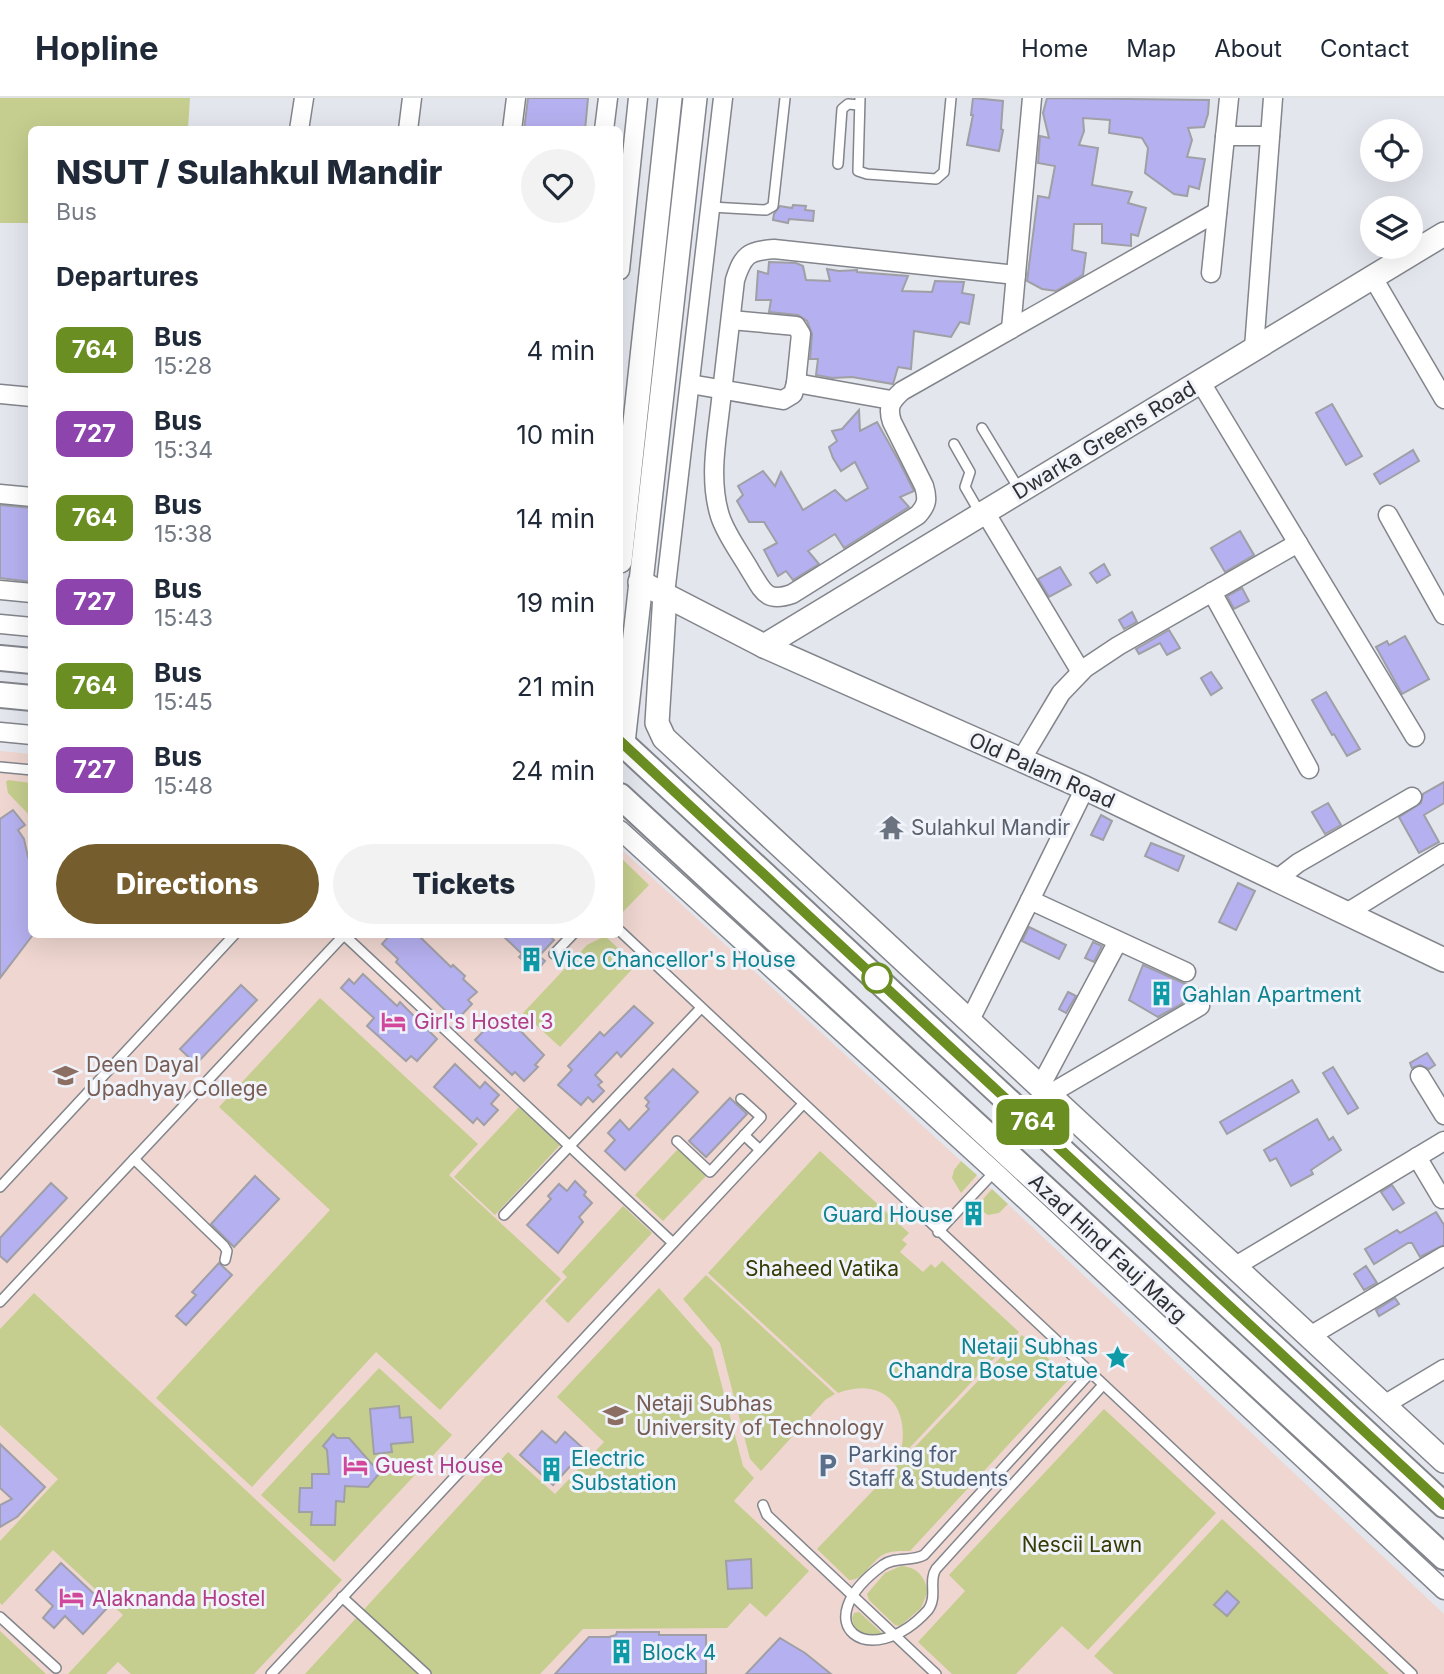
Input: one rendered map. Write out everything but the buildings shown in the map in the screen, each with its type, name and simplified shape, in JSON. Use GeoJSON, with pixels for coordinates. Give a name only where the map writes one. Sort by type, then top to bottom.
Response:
{"type":"FeatureCollection","features":[{"type":"Feature","properties":{"kind":"main road"},"geometry":{"type":"LineString","coordinates":[[0,658],[28,661]]}},
{"type":"Feature","properties":{"kind":"main road"},"geometry":{"type":"LineString","coordinates":[[0,695],[28,698]]}},
{"type":"Feature","properties":{"kind":"main road","name":"Azad Hind Fauj Marg"},"geometry":{"type":"LineString","coordinates":[[623,746],[1444,1504]]}},
{"type":"Feature","properties":{"kind":"main road","name":"Azad Hind Fauj Marg"},"geometry":{"type":"LineString","coordinates":[[623,799],[1001,1163],[1444,1557]]}},
{"type":"Feature","properties":{"kind":"street"},"geometry":{"type":"LineString","coordinates":[[300,126],[304,98]]}},
{"type":"Feature","properties":{"kind":"street"},"geometry":{"type":"LineString","coordinates":[[408,126],[412,98]]}},
{"type":"Feature","properties":{"kind":"street"},"geometry":{"type":"LineString","coordinates":[[512,126],[516,98]]}},
{"type":"Feature","properties":{"kind":"street"},"geometry":{"type":"LineString","coordinates":[[604,126],[608,98]]}},
{"type":"Feature","properties":{"kind":"street"},"geometry":{"type":"LineString","coordinates":[[623,241],[638,98]]}},
{"type":"Feature","properties":{"kind":"street"},"geometry":{"type":"LineString","coordinates":[[623,533],[670,98]]}},
{"type":"Feature","properties":{"kind":"street"},"geometry":{"type":"LineString","coordinates":[[623,727],[695,98]]}},
{"type":"Feature","properties":{"kind":"street"},"geometry":{"type":"LineString","coordinates":[[723,98],[665,594],[657,718],[664,738],[1444,1461]]}},
{"type":"Feature","properties":{"kind":"street"},"geometry":{"type":"LineString","coordinates":[[1011,329],[1032,98]]}},
{"type":"Feature","properties":{"kind":"street"},"geometry":{"type":"LineString","coordinates":[[1211,273],[1229,98]]}},
{"type":"Feature","properties":{"kind":"street"},"geometry":{"type":"LineString","coordinates":[[1254,348],[1273,98]]}},
{"type":"Feature","properties":{"kind":"street"},"geometry":{"type":"LineString","coordinates":[[1225,136],[1270,135]]}},
{"type":"Feature","properties":{"kind":"street"},"geometry":{"type":"LineString","coordinates":[[1016,275],[774,249],[756,251],[745,257],[739,266],[731,320],[715,457],[714,491],[720,517],[763,591],[771,597],[780,598],[792,594],[918,515],[926,507],[928,497],[925,486],[892,422],[889,412],[891,400],[902,391],[1217,212]]}},
{"type":"Feature","properties":{"kind":"street","name":"Dwarka Greens Road"},"geometry":{"type":"LineString","coordinates":[[764,646],[1444,234]]}},
{"type":"Feature","properties":{"kind":"street"},"geometry":{"type":"LineString","coordinates":[[1372,276],[1444,399]]}},
{"type":"Feature","properties":{"kind":"street"},"geometry":{"type":"LineString","coordinates":[[690,384],[783,400],[793,394],[801,334],[799,329],[796,326],[731,320]]}},
{"type":"Feature","properties":{"kind":"street"},"geometry":{"type":"LineString","coordinates":[[1200,381],[1415,737]]}},
{"type":"Feature","properties":{"kind":"street"},"geometry":{"type":"LineString","coordinates":[[796,383],[891,400]]}},
{"type":"Feature","properties":{"kind":"street"},"geometry":{"type":"LineString","coordinates":[[0,394],[28,397]]}},
{"type":"Feature","properties":{"kind":"street"},"geometry":{"type":"LineString","coordinates":[[0,494],[28,497]]}},
{"type":"Feature","properties":{"kind":"street"},"geometry":{"type":"LineString","coordinates":[[983,513],[1081,672]]}},
{"type":"Feature","properties":{"kind":"street"},"geometry":{"type":"LineString","coordinates":[[1388,515],[1444,615]]}},
{"type":"Feature","properties":{"kind":"street"},"geometry":{"type":"LineString","coordinates":[[1021,760],[1061,693],[1081,672],[1118,646],[1298,543]]}},
{"type":"Feature","properties":{"kind":"street","name":"Old Palam Road"},"geometry":{"type":"LineString","coordinates":[[640,582],[764,646],[1085,788],[1444,960]]}},
{"type":"Feature","properties":{"kind":"street"},"geometry":{"type":"LineString","coordinates":[[0,590],[28,593]]}},
{"type":"Feature","properties":{"kind":"street"},"geometry":{"type":"LineString","coordinates":[[1212,592],[1310,769]]}},
{"type":"Feature","properties":{"kind":"street"},"geometry":{"type":"LineString","coordinates":[[0,624],[28,627]]}},
{"type":"Feature","properties":{"kind":"street"},"geometry":{"type":"LineString","coordinates":[[0,732],[28,735]]}},
{"type":"Feature","properties":{"kind":"street"},"geometry":{"type":"LineString","coordinates":[[969,1022],[1085,788]]}},
{"type":"Feature","properties":{"kind":"street"},"geometry":{"type":"LineString","coordinates":[[1276,880],[1298,863],[1412,797]]}},
{"type":"Feature","properties":{"kind":"street"},"geometry":{"type":"LineString","coordinates":[[623,833],[1001,1163],[1444,1590]]}},
{"type":"Feature","properties":{"kind":"street"},"geometry":{"type":"LineString","coordinates":[[1345,914],[1444,853]]}},
{"type":"Feature","properties":{"kind":"street"},"geometry":{"type":"LineString","coordinates":[[1030,900],[1186,972]]}},
{"type":"Feature","properties":{"kind":"street"},"geometry":{"type":"LineString","coordinates":[[1044,1091],[1118,941]]}},
{"type":"Feature","properties":{"kind":"street"},"geometry":{"type":"LineString","coordinates":[[1044,1091],[1200,1006]]}},
{"type":"Feature","properties":{"kind":"street"},"geometry":{"type":"LineString","coordinates":[[1420,1076],[1444,1115]]}},
{"type":"Feature","properties":{"kind":"street"},"geometry":{"type":"LineString","coordinates":[[1234,1267],[1444,1141]]}},
{"type":"Feature","properties":{"kind":"street"},"geometry":{"type":"LineString","coordinates":[[1417,1157],[1442,1199]]}},
{"type":"Feature","properties":{"kind":"street"},"geometry":{"type":"LineString","coordinates":[[1310,1336],[1444,1256]]}},
{"type":"Feature","properties":{"kind":"street"},"geometry":{"type":"LineString","coordinates":[[1384,1405],[1444,1369]]}},
{"type":"Feature","properties":{"kind":"lane"},"geometry":{"type":"LineString","coordinates":[[711,206],[766,210],[773,206],[785,98]]}},
{"type":"Feature","properties":{"kind":"lane"},"geometry":{"type":"LineString","coordinates":[[838,164],[842,109],[848,104],[860,102],[858,171],[867,174],[936,178],[944,172],[951,98]]}},
{"type":"Feature","properties":{"kind":"lane"},"geometry":{"type":"LineString","coordinates":[[982,428],[1020,491]]}},
{"type":"Feature","properties":{"kind":"lane"},"geometry":{"type":"LineString","coordinates":[[954,444],[970,472],[964,485],[983,513]]}},
{"type":"Feature","properties":{"kind":"lane"},"geometry":{"type":"LineString","coordinates":[[0,767],[28,770]]}},
{"type":"Feature","properties":{"kind":"lane"},"geometry":{"type":"LineString","coordinates":[[623,934],[1412,1674]]}},
{"type":"Feature","properties":{"kind":"lane"},"geometry":{"type":"LineString","coordinates":[[0,1186],[231,938]]}},
{"type":"Feature","properties":{"kind":"lane"},"geometry":{"type":"LineString","coordinates":[[0,1302],[341,938]]}},
{"type":"Feature","properties":{"kind":"lane"},"geometry":{"type":"LineString","coordinates":[[347,938],[673,1243]]}},
{"type":"Feature","properties":{"kind":"lane"},"geometry":{"type":"LineString","coordinates":[[554,954],[569,938]]}},
{"type":"Feature","properties":{"kind":"lane"},"geometry":{"type":"LineString","coordinates":[[504,1215],[701,1008]]}},
{"type":"Feature","properties":{"kind":"lane"},"geometry":{"type":"LineString","coordinates":[[677,1141],[710,1172],[761,1117],[741,1099]]}},
{"type":"Feature","properties":{"kind":"lane"},"geometry":{"type":"LineString","coordinates":[[271,1674],[803,1104]]}},
{"type":"Feature","properties":{"kind":"lane"},"geometry":{"type":"LineString","coordinates":[[744,1135],[760,1150]]}},
{"type":"Feature","properties":{"kind":"lane"},"geometry":{"type":"LineString","coordinates":[[134,1159],[224,1246],[227,1254],[225,1260]]}},
{"type":"Feature","properties":{"kind":"lane"},"geometry":{"type":"LineString","coordinates":[[939,1232],[1001,1163]]}},
{"type":"Feature","properties":{"kind":"lane"},"geometry":{"type":"LineString","coordinates":[[868,1650],[854,1642],[845,1626],[845,1611],[854,1596],[883,1565],[894,1559],[918,1558],[924,1555],[1090,1373]]}},
{"type":"Feature","properties":{"kind":"lane"},"geometry":{"type":"LineString","coordinates":[[885,1649],[900,1640],[932,1603],[935,1593],[933,1575],[936,1569],[1103,1385]]}},
{"type":"Feature","properties":{"kind":"lane"},"geometry":{"type":"LineString","coordinates":[[763,1506],[767,1515],[936,1674]]}},
{"type":"Feature","properties":{"kind":"lane"},"geometry":{"type":"LineString","coordinates":[[342,1597],[426,1674]]}},
{"type":"Feature","properties":{"kind":"lane"},"geometry":{"type":"LineString","coordinates":[[0,1617],[56,1668]]}},
{"type":"Feature","properties":{"kind":"shaded area","name":"Netaji Subhas University of Technology"},"geometry":{"type":"Polygon","coordinates":[[[0,751],[28,754],[28,938],[623,938],[623,851],[1011,1207],[1444,1614],[1444,1674],[0,1674],[0,751]]]}},
{"type":"Feature","properties":{"kind":"green space"},"geometry":{"type":"Polygon","coordinates":[[[0,98],[190,98],[188,126],[28,126],[28,223],[0,223],[0,98]]]}},
{"type":"Feature","properties":{"kind":"green space"},"geometry":{"type":"Polygon","coordinates":[[[6,782],[28,783],[28,814],[8,793],[6,782]]]}},
{"type":"Feature","properties":{"kind":"green space"},"geometry":{"type":"Polygon","coordinates":[[[623,860],[649,885],[623,912],[623,860]]]}},
{"type":"Feature","properties":{"kind":"green space"},"geometry":{"type":"Polygon","coordinates":[[[607,938],[636,965],[560,1047],[523,1013],[587,945],[607,938]]]}},
{"type":"Feature","properties":{"kind":"green space"},"geometry":{"type":"Polygon","coordinates":[[[320,998],[478,1144],[449,1175],[561,1279],[440,1410],[376,1352],[252,1487],[156,1398],[330,1210],[219,1107],[320,998]]]}},
{"type":"Feature","properties":{"kind":"green space"},"geometry":{"type":"Polygon","coordinates":[[[519,1107],[560,1145],[495,1215],[454,1177],[519,1107]]]}},
{"type":"Feature","properties":{"kind":"green space"},"geometry":{"type":"Polygon","coordinates":[[[678,1149],[707,1175],[663,1221],[635,1195],[678,1149]]]}},
{"type":"Feature","properties":{"kind":"green space","name":"Shaheed Vatika"},"geometry":{"type":"Polygon","coordinates":[[[820,1151],[909,1233],[902,1240],[907,1244],[900,1252],[923,1272],[931,1264],[935,1268],[942,1261],[1019,1332],[899,1459],[902,1426],[899,1413],[892,1402],[871,1389],[838,1393],[708,1273],[820,1151]]]}},
{"type":"Feature","properties":{"kind":"green space"},"geometry":{"type":"Polygon","coordinates":[[[961,1161],[977,1175],[961,1193],[952,1178],[961,1161]]]}},
{"type":"Feature","properties":{"kind":"green space"},"geometry":{"type":"Polygon","coordinates":[[[992,1189],[1008,1204],[999,1213],[988,1215],[976,1207],[992,1189]]]}},
{"type":"Feature","properties":{"kind":"green space"},"geometry":{"type":"Polygon","coordinates":[[[623,1206],[652,1233],[568,1323],[545,1301],[567,1277],[562,1272],[623,1206]]]}},
{"type":"Feature","properties":{"kind":"green space"},"geometry":{"type":"Polygon","coordinates":[[[706,1275],[835,1394],[825,1400],[761,1471],[750,1459],[720,1343],[683,1299],[706,1275]]]}},
{"type":"Feature","properties":{"kind":"green space"},"geometry":{"type":"Polygon","coordinates":[[[659,1288],[712,1348],[743,1466],[754,1478],[734,1501],[809,1571],[766,1617],[750,1603],[727,1628],[583,1629],[540,1674],[305,1674],[508,1452],[555,1494],[604,1442],[557,1397],[659,1288]]]}},
{"type":"Feature","properties":{"kind":"green space"},"geometry":{"type":"Polygon","coordinates":[[[34,1293],[342,1580],[254,1674],[131,1674],[118,1662],[106,1674],[68,1674],[123,1615],[53,1550],[2,1605],[0,1603],[0,1541],[58,1479],[0,1425],[0,1329],[34,1293]]]}},
{"type":"Feature","properties":{"kind":"green space"},"geometry":{"type":"Polygon","coordinates":[[[1022,1335],[1070,1378],[910,1551],[884,1554],[858,1578],[849,1580],[817,1549],[1022,1335]]]}},
{"type":"Feature","properties":{"kind":"green space"},"geometry":{"type":"Polygon","coordinates":[[[379,1368],[452,1435],[334,1562],[261,1495],[379,1368]]]}},
{"type":"Feature","properties":{"kind":"green space","name":"Nescii Lawn"},"geometry":{"type":"Polygon","coordinates":[[[1104,1409],[1216,1513],[1088,1650],[1062,1626],[1016,1674],[952,1674],[918,1642],[965,1591],[949,1575],[1104,1409]]]}},
{"type":"Feature","properties":{"kind":"green space"},"geometry":{"type":"Polygon","coordinates":[[[1222,1519],[1389,1674],[1114,1674],[1094,1656],[1222,1519]]]}},
{"type":"Feature","properties":{"kind":"green space"},"geometry":{"type":"Polygon","coordinates":[[[901,1566],[919,1573],[928,1591],[921,1608],[900,1626],[895,1625],[869,1600],[867,1594],[885,1573],[901,1566]]]}},
{"type":"Feature","properties":{"kind":"green space"},"geometry":{"type":"Polygon","coordinates":[[[859,1612],[883,1634],[879,1642],[855,1630],[852,1618],[854,1613],[859,1612]]]}},
{"type":"Feature","properties":{"kind":"green space"},"geometry":{"type":"Polygon","coordinates":[[[0,1631],[46,1674],[0,1674],[0,1631]]]}},
{"type":"Feature","properties":{"kind":"bus line","name":"764"},"geometry":{"type":"LineString","coordinates":[[623,744],[1444,1505]]}},
{"type":"Feature","properties":{"kind":"place","name":"Sulahkul Mandir"},"geometry":{"type":"Point","coordinates":[891,827]}},
{"type":"Feature","properties":{"kind":"place","name":"Vice Chancellor's House"},"geometry":{"type":"Point","coordinates":[532,959]}},
{"type":"Feature","properties":{"kind":"place","name":"Gahlan Apartment"},"geometry":{"type":"Point","coordinates":[1162,994]}},
{"type":"Feature","properties":{"kind":"place","name":"Girl's Hostel 3"},"geometry":{"type":"Point","coordinates":[394,1021]}},
{"type":"Feature","properties":{"kind":"place","name":"Deen Dayal Upadhyay College"},"geometry":{"type":"Point","coordinates":[66,1076]}},
{"type":"Feature","properties":{"kind":"place","name":"Guard House"},"geometry":{"type":"Point","coordinates":[973,1214]}},
{"type":"Feature","properties":{"kind":"place","name":"Netaji Subhas Chandra Bose Statue"},"geometry":{"type":"Point","coordinates":[1118,1358]}},
{"type":"Feature","properties":{"kind":"place","name":"Netaji Subhas University of Technology"},"geometry":{"type":"Point","coordinates":[616,1415]}},
{"type":"Feature","properties":{"kind":"place","name":"Guest House"},"geometry":{"type":"Point","coordinates":[355,1465]}},
{"type":"Feature","properties":{"kind":"place","name":"Parking for Staff & Students"},"geometry":{"type":"Point","coordinates":[828,1466]}},
{"type":"Feature","properties":{"kind":"place","name":"Electric Substation"},"geometry":{"type":"Point","coordinates":[551,1470]}},
{"type":"Feature","properties":{"kind":"place","name":"Alaknanda Hostel"},"geometry":{"type":"Point","coordinates":[72,1598]}},
{"type":"Feature","properties":{"kind":"place","name":"Block 4"},"geometry":{"type":"Point","coordinates":[622,1652]}}]}
